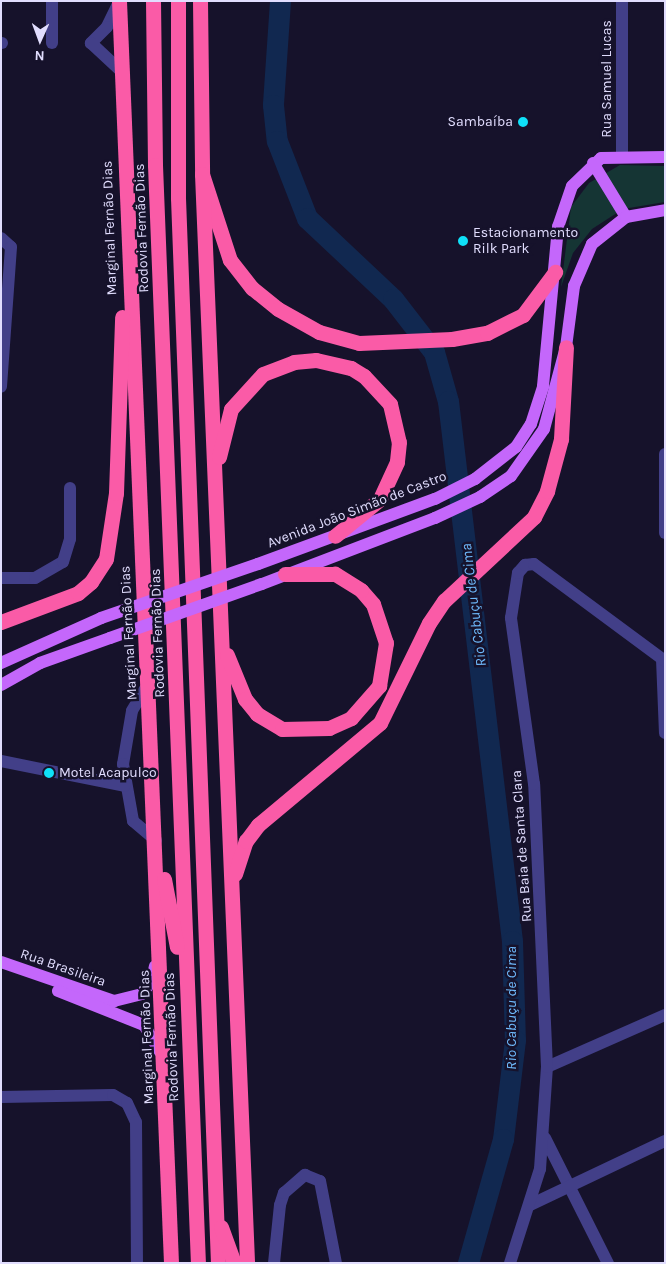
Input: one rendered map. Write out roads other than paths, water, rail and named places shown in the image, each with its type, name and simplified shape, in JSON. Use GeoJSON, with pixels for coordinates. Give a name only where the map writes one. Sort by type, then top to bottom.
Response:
{"type":"FeatureCollection","features":[{"type":"Feature","properties":{"kind":"highway","name":"Rodovia Fernão Dias"},"geometry":{"type":"LineString","coordinates":[[153,1],[155,165],[198,1263]]}},
{"type":"Feature","properties":{"kind":"highway"},"geometry":{"type":"LineString","coordinates":[[178,1],[178,198],[218,1263]]}},
{"type":"Feature","properties":{"kind":"highway"},"geometry":{"type":"LineString","coordinates":[[200,1],[202,174],[230,890],[247,1263]]}},
{"type":"Feature","properties":{"kind":"highway","name":"Marginal Fernão Dias"},"geometry":{"type":"LineString","coordinates":[[119,2],[129,295],[156,840],[171,1263]]}},
{"type":"Feature","properties":{"kind":"highway"},"geometry":{"type":"LineString","coordinates":[[202,174],[230,260],[252,288],[319,332],[359,343],[395,345],[487,333],[523,315],[555,272]]}},
{"type":"Feature","properties":{"kind":"highway"},"geometry":{"type":"LineString","coordinates":[[1,622],[78,593],[91,582],[106,559],[116,493],[122,310],[129,295]]}},
{"type":"Feature","properties":{"kind":"highway"},"geometry":{"type":"LineString","coordinates":[[230,890],[240,855],[258,825],[380,723],[429,623],[444,601],[500,551],[534,517],[552,477],[564,420],[566,347]]}},
{"type":"Feature","properties":{"kind":"highway"},"geometry":{"type":"LineString","coordinates":[[214,486],[226,424],[248,388],[263,374],[294,362],[316,360],[351,368],[390,404],[399,442],[390,483],[380,499],[335,536]]}},
{"type":"Feature","properties":{"kind":"highway"},"geometry":{"type":"LineString","coordinates":[[221,636],[245,699],[257,714],[282,729],[329,728],[364,706],[379,686],[386,655],[382,622],[373,604],[362,590],[335,574],[284,574]]}},
{"type":"Feature","properties":{"kind":"highway"},"geometry":{"type":"LineString","coordinates":[[156,840],[187,995]]}},
{"type":"Feature","properties":{"kind":"highway"},"geometry":{"type":"LineString","coordinates":[[217,1214],[234,1263]]}},
{"type":"Feature","properties":{"kind":"main road"},"geometry":{"type":"LineString","coordinates":[[626,217],[593,163],[622,156],[665,157]]}},
{"type":"Feature","properties":{"kind":"main road","name":"Avenida João Simão de Castro"},"geometry":{"type":"LineString","coordinates":[[1,662],[101,618],[258,564],[435,499],[475,479],[516,447],[531,424],[542,386],[564,203],[572,186],[593,163]]}},
{"type":"Feature","properties":{"kind":"main road"},"geometry":{"type":"LineString","coordinates":[[1,685],[40,663],[262,584],[284,574],[435,518],[480,497],[511,476],[537,445],[553,402],[566,347],[570,304],[583,263],[592,244],[626,217],[665,210]]}},
{"type":"Feature","properties":{"kind":"main road","name":"Rua Brasileira"},"geometry":{"type":"LineString","coordinates":[[1,962],[103,998],[129,1000],[142,994],[152,980],[158,936]]}},
{"type":"Feature","properties":{"kind":"main road","name":"Rua Brasileira"},"geometry":{"type":"LineString","coordinates":[[1,971],[144,1025],[153,1034],[164,1066]]}},
{"type":"Feature","properties":{"kind":"street"},"geometry":{"type":"LineString","coordinates":[[52,1],[52,43]]}},
{"type":"Feature","properties":{"kind":"street","name":"Rua Samuel Lucas"},"geometry":{"type":"LineString","coordinates":[[622,1],[622,156]]}},
{"type":"Feature","properties":{"kind":"street"},"geometry":{"type":"LineString","coordinates":[[119,2],[106,27],[91,43],[122,72]]}},
{"type":"Feature","properties":{"kind":"street"},"geometry":{"type":"LineString","coordinates":[[1,238],[10,247],[1,387]]}},
{"type":"Feature","properties":{"kind":"street"},"geometry":{"type":"LineString","coordinates":[[665,454],[665,533]]}},
{"type":"Feature","properties":{"kind":"street"},"geometry":{"type":"LineString","coordinates":[[1,578],[35,578],[63,562],[70,539],[70,488]]}},
{"type":"Feature","properties":{"kind":"street","name":"Rua Baia de Santa Clara"},"geometry":{"type":"LineString","coordinates":[[510,1263],[530,1205],[545,1138],[547,1067],[534,784],[511,609],[521,569],[530,563],[541,568],[663,660]]}},
{"type":"Feature","properties":{"kind":"street"},"geometry":{"type":"LineString","coordinates":[[663,660],[665,733]]}},
{"type":"Feature","properties":{"kind":"street"},"geometry":{"type":"LineString","coordinates":[[148,684],[132,710],[125,736],[125,786],[133,821],[156,840]]}},
{"type":"Feature","properties":{"kind":"street"},"geometry":{"type":"LineString","coordinates":[[1,762],[125,786]]}},
{"type":"Feature","properties":{"kind":"street"},"geometry":{"type":"LineString","coordinates":[[547,1067],[665,1014]]}},
{"type":"Feature","properties":{"kind":"street"},"geometry":{"type":"LineString","coordinates":[[1,1097],[113,1095],[127,1103],[136,1122],[137,1263]]}},
{"type":"Feature","properties":{"kind":"street"},"geometry":{"type":"LineString","coordinates":[[545,1138],[608,1263]]}},
{"type":"Feature","properties":{"kind":"street"},"geometry":{"type":"LineString","coordinates":[[530,1205],[569,1184],[665,1141]]}},
{"type":"Feature","properties":{"kind":"street"},"geometry":{"type":"LineString","coordinates":[[274,1263],[280,1204],[284,1193],[305,1175],[320,1181],[336,1263]]}},
{"type":"Feature","properties":{"kind":"waterway","name":"Rio Cabuçu de Cima"},"geometry":{"type":"LineString","coordinates":[[280,1],[273,105],[277,141],[307,218],[393,299],[434,352],[448,401],[512,941],[515,1040],[503,1139],[468,1263]]}},
{"type":"Feature","properties":{"kind":"place","name":"Sambaíba"},"geometry":{"type":"Point","coordinates":[523,122]}},
{"type":"Feature","properties":{"kind":"place","name":"Estacionamento Rilk Park"},"geometry":{"type":"Point","coordinates":[463,241]}},
{"type":"Feature","properties":{"kind":"place","name":"Motel Acapulco"},"geometry":{"type":"Point","coordinates":[49,773]}}]}
